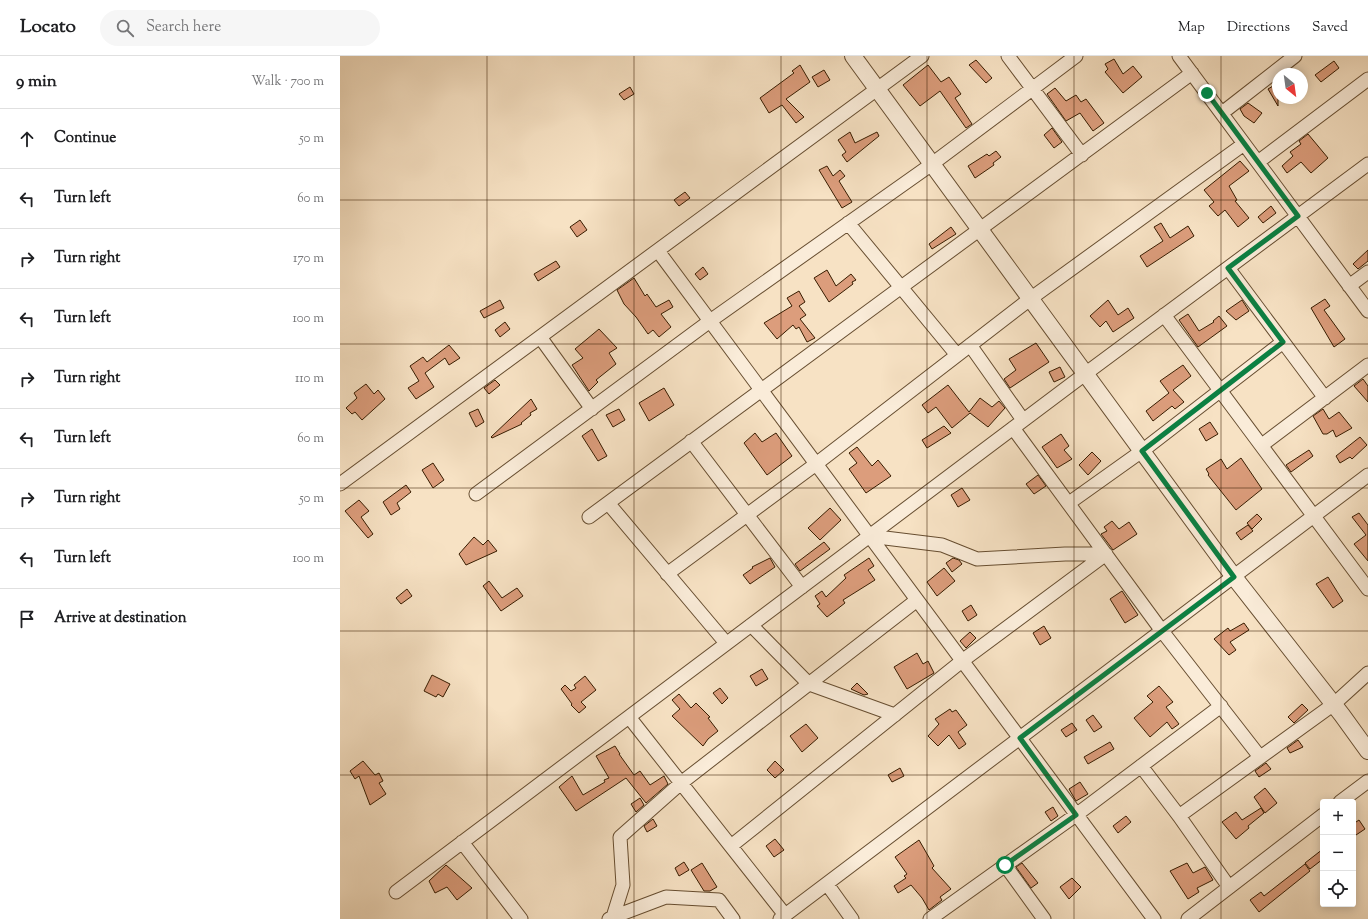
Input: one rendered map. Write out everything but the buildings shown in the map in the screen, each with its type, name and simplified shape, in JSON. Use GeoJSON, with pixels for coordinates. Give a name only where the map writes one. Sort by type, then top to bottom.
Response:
{"type":"FeatureCollection","features":[{"type":"Feature","properties":{"kind":"street"},"geometry":{"type":"LineString","coordinates":[[853,56],[1234,577],[1334,704],[1368,751]]}},
{"type":"Feature","properties":{"kind":"street"},"geometry":{"type":"LineString","coordinates":[[340,484],[922,56]]}},
{"type":"Feature","properties":{"kind":"street"},"geometry":{"type":"LineString","coordinates":[[1008,56],[1082,155]]}},
{"type":"Feature","properties":{"kind":"street"},"geometry":{"type":"LineString","coordinates":[[476,494],[710,322],[932,164],[1076,56]]}},
{"type":"Feature","properties":{"kind":"street"},"geometry":{"type":"LineString","coordinates":[[1222,113],[1295,56]]}},
{"type":"Feature","properties":{"kind":"street"},"geometry":{"type":"LineString","coordinates":[[1185,58],[1192,73],[1368,311]]}},
{"type":"Feature","properties":{"kind":"street"},"geometry":{"type":"LineString","coordinates":[[589,517],[760,389],[980,230],[1192,73]]}},
{"type":"Feature","properties":{"kind":"street"},"geometry":{"type":"LineString","coordinates":[[1258,162],[1368,80]]}},
{"type":"Feature","properties":{"kind":"street"},"geometry":{"type":"LineString","coordinates":[[668,574],[816,464],[1030,299],[1244,144]]}},
{"type":"Feature","properties":{"kind":"street"},"geometry":{"type":"LineString","coordinates":[[396,892],[1018,424],[1368,164]]}},
{"type":"Feature","properties":{"kind":"street"},"geometry":{"type":"LineString","coordinates":[[848,223],[957,355]]}},
{"type":"Feature","properties":{"kind":"street"},"geometry":{"type":"LineString","coordinates":[[658,251],[1154,919]]}},
{"type":"Feature","properties":{"kind":"street"},"geometry":{"type":"LineString","coordinates":[[1228,268],[1324,398]]}},
{"type":"Feature","properties":{"kind":"street"},"geometry":{"type":"LineString","coordinates":[[1349,286],[1368,272]]}},
{"type":"Feature","properties":{"kind":"street"},"geometry":{"type":"LineString","coordinates":[[1164,315],[1368,588]]}},
{"type":"Feature","properties":{"kind":"street"},"geometry":{"type":"LineString","coordinates":[[540,337],[592,409]]}},
{"type":"Feature","properties":{"kind":"street"},"geometry":{"type":"LineString","coordinates":[[1068,503],[1142,451],[1283,342]]}},
{"type":"Feature","properties":{"kind":"street"},"geometry":{"type":"LineString","coordinates":[[970,345],[1068,503],[1162,631],[1260,757]]}},
{"type":"Feature","properties":{"kind":"street"},"geometry":{"type":"LineString","coordinates":[[1262,445],[1368,365]]}},
{"type":"Feature","properties":{"kind":"street"},"geometry":{"type":"LineString","coordinates":[[691,441],[802,587]]}},
{"type":"Feature","properties":{"kind":"street"},"geometry":{"type":"LineString","coordinates":[[629,717],[731,846],[783,917],[1368,475]]}},
{"type":"Feature","properties":{"kind":"street"},"geometry":{"type":"LineString","coordinates":[[608,503],[726,643]]}},
{"type":"Feature","properties":{"kind":"street"},"geometry":{"type":"LineString","coordinates":[[869,536],[942,545],[977,559],[1065,554],[1106,554]]}},
{"type":"Feature","properties":{"kind":"street"},"geometry":{"type":"LineString","coordinates":[[731,846],[962,662],[1106,554]]}},
{"type":"Feature","properties":{"kind":"street"},"geometry":{"type":"LineString","coordinates":[[611,918],[623,885],[620,836],[681,783],[917,600]]}},
{"type":"Feature","properties":{"kind":"street"},"geometry":{"type":"LineString","coordinates":[[751,624],[809,684],[895,715]]}},
{"type":"Feature","properties":{"kind":"street"},"geometry":{"type":"LineString","coordinates":[[1179,816],[1334,704],[1368,674]]}},
{"type":"Feature","properties":{"kind":"street"},"geometry":{"type":"LineString","coordinates":[[930,919],[1076,815],[1221,706]]}},
{"type":"Feature","properties":{"kind":"street"},"geometry":{"type":"LineString","coordinates":[[1141,766],[1179,816],[1229,887]]}},
{"type":"Feature","properties":{"kind":"street"},"geometry":{"type":"LineString","coordinates":[[1344,799],[1368,781]]}},
{"type":"Feature","properties":{"kind":"street"},"geometry":{"type":"LineString","coordinates":[[1188,919],[1320,817]]}},
{"type":"Feature","properties":{"kind":"street"},"geometry":{"type":"LineString","coordinates":[[462,842],[521,919]]}},
{"type":"Feature","properties":{"kind":"street"},"geometry":{"type":"LineString","coordinates":[[1005,865],[1044,919]]}},
{"type":"Feature","properties":{"kind":"street"},"geometry":{"type":"LineString","coordinates":[[827,884],[852,919]]}},
{"type":"Feature","properties":{"kind":"street"},"geometry":{"type":"LineString","coordinates":[[611,918],[666,897],[719,900],[733,919]]}},
{"type":"Feature","properties":{"kind":"route"},"geometry":{"type":"LineString","coordinates":[[1005,865],[1076,815],[1020,738],[1234,577],[1142,451],[1283,342],[1228,268],[1298,216],[1207,93]]}}]}
